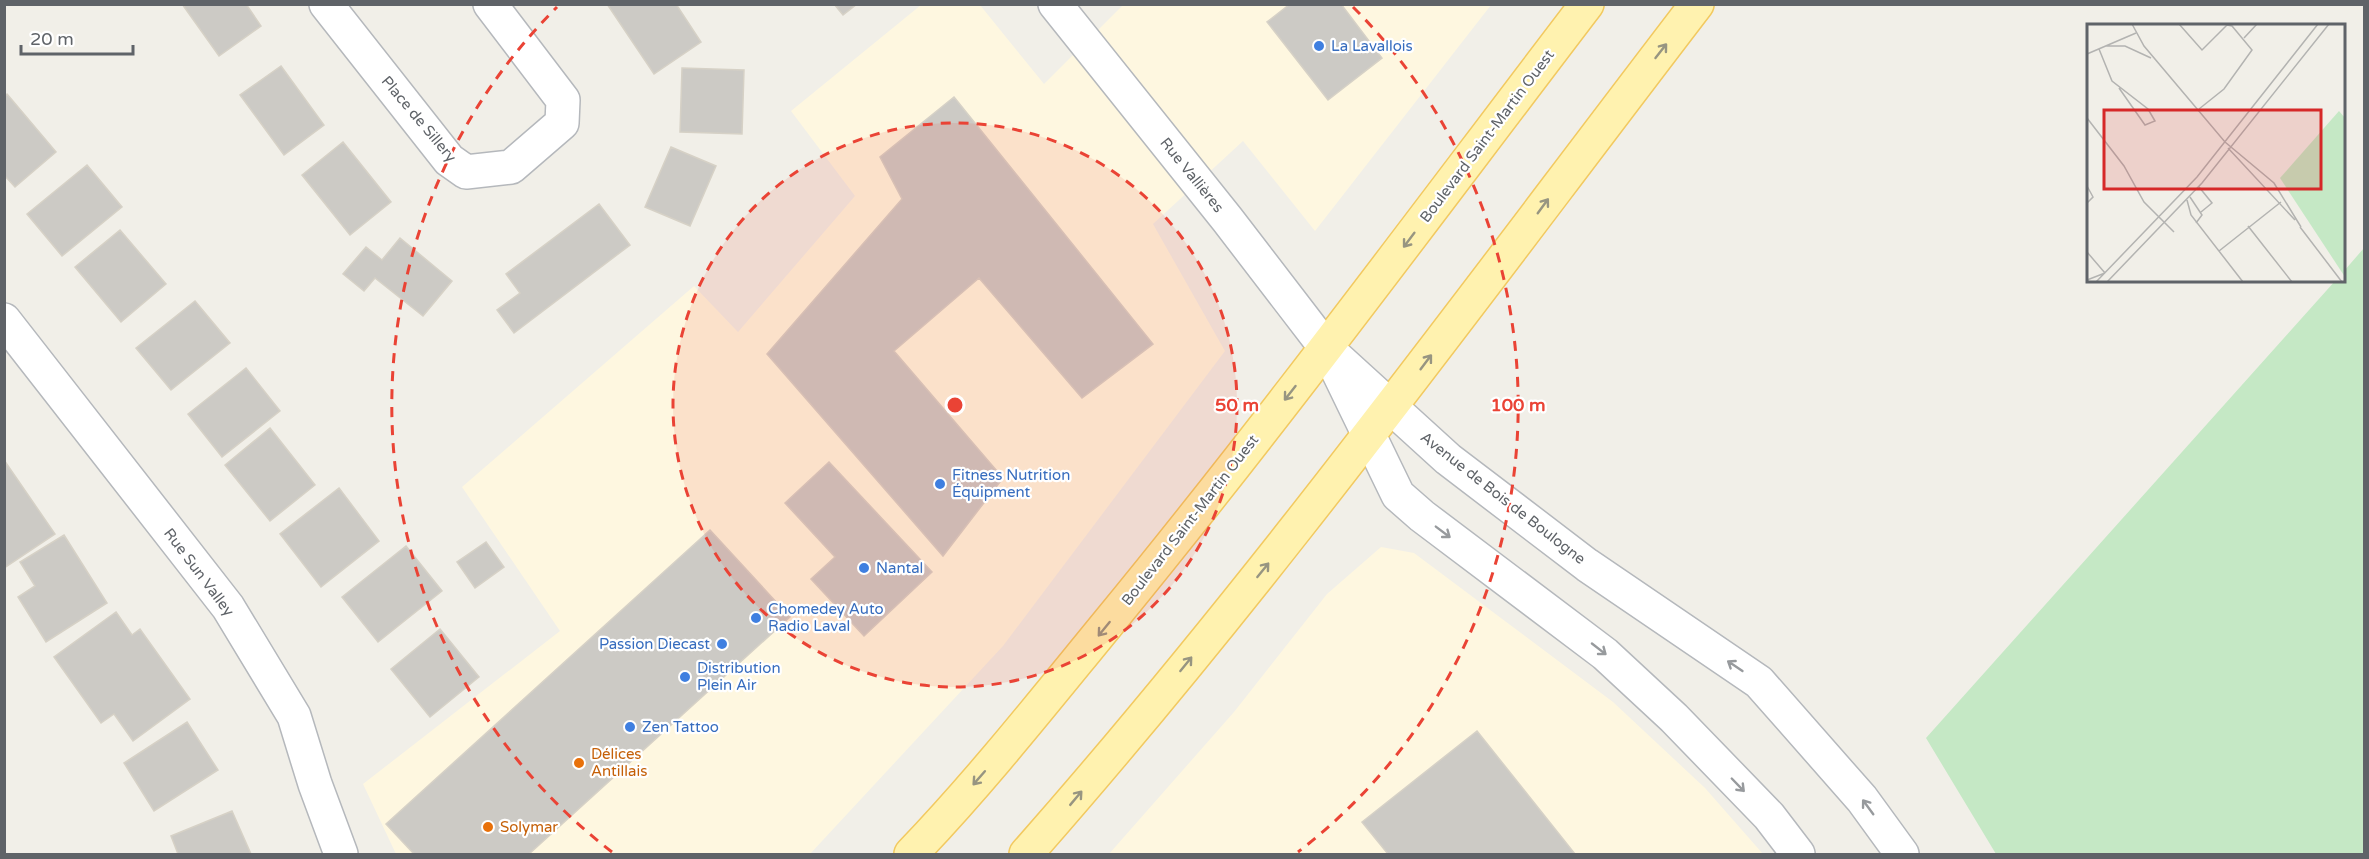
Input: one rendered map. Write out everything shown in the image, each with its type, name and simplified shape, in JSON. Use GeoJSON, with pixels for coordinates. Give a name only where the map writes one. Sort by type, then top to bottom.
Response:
{"type":"FeatureCollection","features":[{"type":"Feature","properties":{"kind":"main road","name":"Boulevard Saint-Martin Ouest"},"geometry":{"type":"LineString","coordinates":[[911,855],[1016,735],[1139,586],[1326,348],[1587,4]]}},
{"type":"Feature","properties":{"kind":"main road"},"geometry":{"type":"LineString","coordinates":[[1038,850],[1391,408],[1562,179],[1697,4]]}},
{"type":"Feature","properties":{"kind":"street","name":"Place de Sillery"},"geometry":{"type":"LineString","coordinates":[[326,4],[449,160],[466,172],[511,167],[562,123],[563,100],[489,4]]}},
{"type":"Feature","properties":{"kind":"street","name":"Rue Vallières"},"geometry":{"type":"LineString","coordinates":[[1055,4],[1227,219],[1326,348]]}},
{"type":"Feature","properties":{"kind":"street","name":"Rue Sun Valley"},"geometry":{"type":"LineString","coordinates":[[4,320],[228,607],[294,716],[315,784],[341,855]]}},
{"type":"Feature","properties":{"kind":"street","name":"Avenue de Bois de Boulogne"},"geometry":{"type":"LineString","coordinates":[[1326,348],[1448,459],[1587,565],[1759,682],[1862,799],[1902,855]]}},
{"type":"Feature","properties":{"kind":"street"},"geometry":{"type":"LineString","coordinates":[[1326,348],[1398,495],[1422,516],[1605,654],[1674,718],[1761,808],[1798,855]]}},
{"type":"Feature","properties":{"kind":"shaded area"},"geometry":{"type":"Polygon","coordinates":[[[921,5],[980,5],[1044,84],[1123,5],[1491,5],[1315,231],[1243,141],[1153,224],[1225,351],[1003,646],[810,854],[396,854],[363,784],[560,631],[462,487],[694,286],[738,332],[855,196],[791,111],[921,5]]]}},
{"type":"Feature","properties":{"kind":"shaded area"},"geometry":{"type":"Polygon","coordinates":[[[1381,547],[1414,553],[1613,702],[1705,788],[1763,854],[1109,854],[1234,712],[1327,594],[1381,547]]]}},
{"type":"Feature","properties":{"kind":"green space"},"geometry":{"type":"Polygon","coordinates":[[[2364,248],[2364,854],[1996,854],[1926,738],[2334,282],[2345,282],[2345,270],[2364,248]]]}},
{"type":"Feature","properties":{"kind":"building"},"geometry":{"type":"Polygon","coordinates":[[[182,4],[246,4],[261,26],[219,56],[182,4]]]}},
{"type":"Feature","properties":{"kind":"building"},"geometry":{"type":"Polygon","coordinates":[[[607,4],[676,4],[701,42],[654,74],[607,4]]]}},
{"type":"Feature","properties":{"kind":"building"},"geometry":{"type":"Polygon","coordinates":[[[834,4],[857,4],[843,15],[834,4]]]}},
{"type":"Feature","properties":{"kind":"building"},"geometry":{"type":"Polygon","coordinates":[[[1290,4],[1341,4],[1382,58],[1328,100],[1267,22],[1290,4]]]}},
{"type":"Feature","properties":{"kind":"building"},"geometry":{"type":"Polygon","coordinates":[[[281,66],[324,125],[284,155],[240,95],[281,66]]]}},
{"type":"Feature","properties":{"kind":"building"},"geometry":{"type":"Polygon","coordinates":[[[682,68],[744,70],[742,134],[680,132],[682,68]]]}},
{"type":"Feature","properties":{"kind":"building"},"geometry":{"type":"Polygon","coordinates":[[[7,94],[56,152],[15,187],[4,175],[4,97],[7,94]]]}},
{"type":"Feature","properties":{"kind":"building"},"geometry":{"type":"Polygon","coordinates":[[[954,97],[1153,344],[1082,398],[979,278],[894,351],[1003,478],[943,556],[767,354],[902,199],[880,157],[954,97]]]}},
{"type":"Feature","properties":{"kind":"building"},"geometry":{"type":"Polygon","coordinates":[[[343,142],[391,202],[350,235],[302,175],[343,142]]]}},
{"type":"Feature","properties":{"kind":"building"},"geometry":{"type":"Polygon","coordinates":[[[671,147],[716,166],[690,226],[645,207],[671,147]]]}},
{"type":"Feature","properties":{"kind":"building"},"geometry":{"type":"Polygon","coordinates":[[[87,165],[122,207],[62,256],[27,214],[87,165]]]}},
{"type":"Feature","properties":{"kind":"building"},"geometry":{"type":"Polygon","coordinates":[[[599,204],[630,245],[514,333],[497,310],[520,293],[506,274],[599,204]]]}},
{"type":"Feature","properties":{"kind":"building"},"geometry":{"type":"Polygon","coordinates":[[[120,230],[166,284],[121,322],[75,267],[120,230]]]}},
{"type":"Feature","properties":{"kind":"building"},"geometry":{"type":"Polygon","coordinates":[[[400,238],[452,281],[423,316],[375,278],[364,291],[343,274],[366,247],[382,260],[400,238]]]}},
{"type":"Feature","properties":{"kind":"building"},"geometry":{"type":"Polygon","coordinates":[[[195,301],[230,343],[171,390],[136,348],[195,301]]]}},
{"type":"Feature","properties":{"kind":"building"},"geometry":{"type":"Polygon","coordinates":[[[246,368],[280,411],[222,457],[188,414],[246,368]]]}},
{"type":"Feature","properties":{"kind":"building"},"geometry":{"type":"Polygon","coordinates":[[[270,428],[315,485],[270,521],[225,465],[270,428]]]}},
{"type":"Feature","properties":{"kind":"building"},"geometry":{"type":"Polygon","coordinates":[[[4,460],[55,534],[4,568],[4,460]]]}},
{"type":"Feature","properties":{"kind":"building"},"geometry":{"type":"Polygon","coordinates":[[[829,462],[932,572],[864,636],[811,579],[835,557],[785,503],[829,462]]]}},
{"type":"Feature","properties":{"kind":"building"},"geometry":{"type":"Polygon","coordinates":[[[339,488],[379,541],[321,587],[280,534],[339,488]]]}},
{"type":"Feature","properties":{"kind":"building"},"geometry":{"type":"Polygon","coordinates":[[[710,530],[790,617],[529,854],[414,854],[386,824],[710,530]]]}},
{"type":"Feature","properties":{"kind":"building"},"geometry":{"type":"Polygon","coordinates":[[[64,535],[107,603],[46,642],[18,597],[35,586],[20,562],[64,535]]]}},
{"type":"Feature","properties":{"kind":"building"},"geometry":{"type":"Polygon","coordinates":[[[486,542],[504,567],[475,588],[457,562],[486,542]]]}},
{"type":"Feature","properties":{"kind":"building"},"geometry":{"type":"Polygon","coordinates":[[[406,546],[442,591],[378,642],[342,597],[406,546]]]}},
{"type":"Feature","properties":{"kind":"building"},"geometry":{"type":"Polygon","coordinates":[[[116,612],[132,635],[140,629],[190,699],[133,741],[114,714],[101,723],[54,657],[116,612]]]}},
{"type":"Feature","properties":{"kind":"building"},"geometry":{"type":"Polygon","coordinates":[[[440,629],[479,677],[430,717],[391,669],[440,629]]]}},
{"type":"Feature","properties":{"kind":"building"},"geometry":{"type":"Polygon","coordinates":[[[187,722],[218,770],[154,811],[124,763],[187,722]]]}},
{"type":"Feature","properties":{"kind":"building"},"geometry":{"type":"Polygon","coordinates":[[[1477,731],[1575,854],[1388,854],[1362,822],[1477,731]]]}},
{"type":"Feature","properties":{"kind":"building"},"geometry":{"type":"Polygon","coordinates":[[[232,811],[251,854],[178,854],[171,836],[232,811]]]}},
{"type":"Feature","properties":{"kind":"place","name":"La Lavallois"},"geometry":{"type":"Point","coordinates":[1319,46]}},
{"type":"Feature","properties":{"kind":"place","name":"Fitness Nutrition Équipment"},"geometry":{"type":"Point","coordinates":[940,484]}},
{"type":"Feature","properties":{"kind":"place","name":"Nantal"},"geometry":{"type":"Point","coordinates":[864,568]}},
{"type":"Feature","properties":{"kind":"place","name":"Chomedey Auto Radio Laval"},"geometry":{"type":"Point","coordinates":[756,618]}},
{"type":"Feature","properties":{"kind":"place","name":"Passion Diecast"},"geometry":{"type":"Point","coordinates":[722,644]}},
{"type":"Feature","properties":{"kind":"place","name":"Distribution Plein Air"},"geometry":{"type":"Point","coordinates":[685,677]}},
{"type":"Feature","properties":{"kind":"place","name":"Zen Tattoo"},"geometry":{"type":"Point","coordinates":[630,727]}},
{"type":"Feature","properties":{"kind":"place","name":"Délices Antillais"},"geometry":{"type":"Point","coordinates":[579,763]}},
{"type":"Feature","properties":{"kind":"place","name":"Solymar"},"geometry":{"type":"Point","coordinates":[488,827]}}]}
